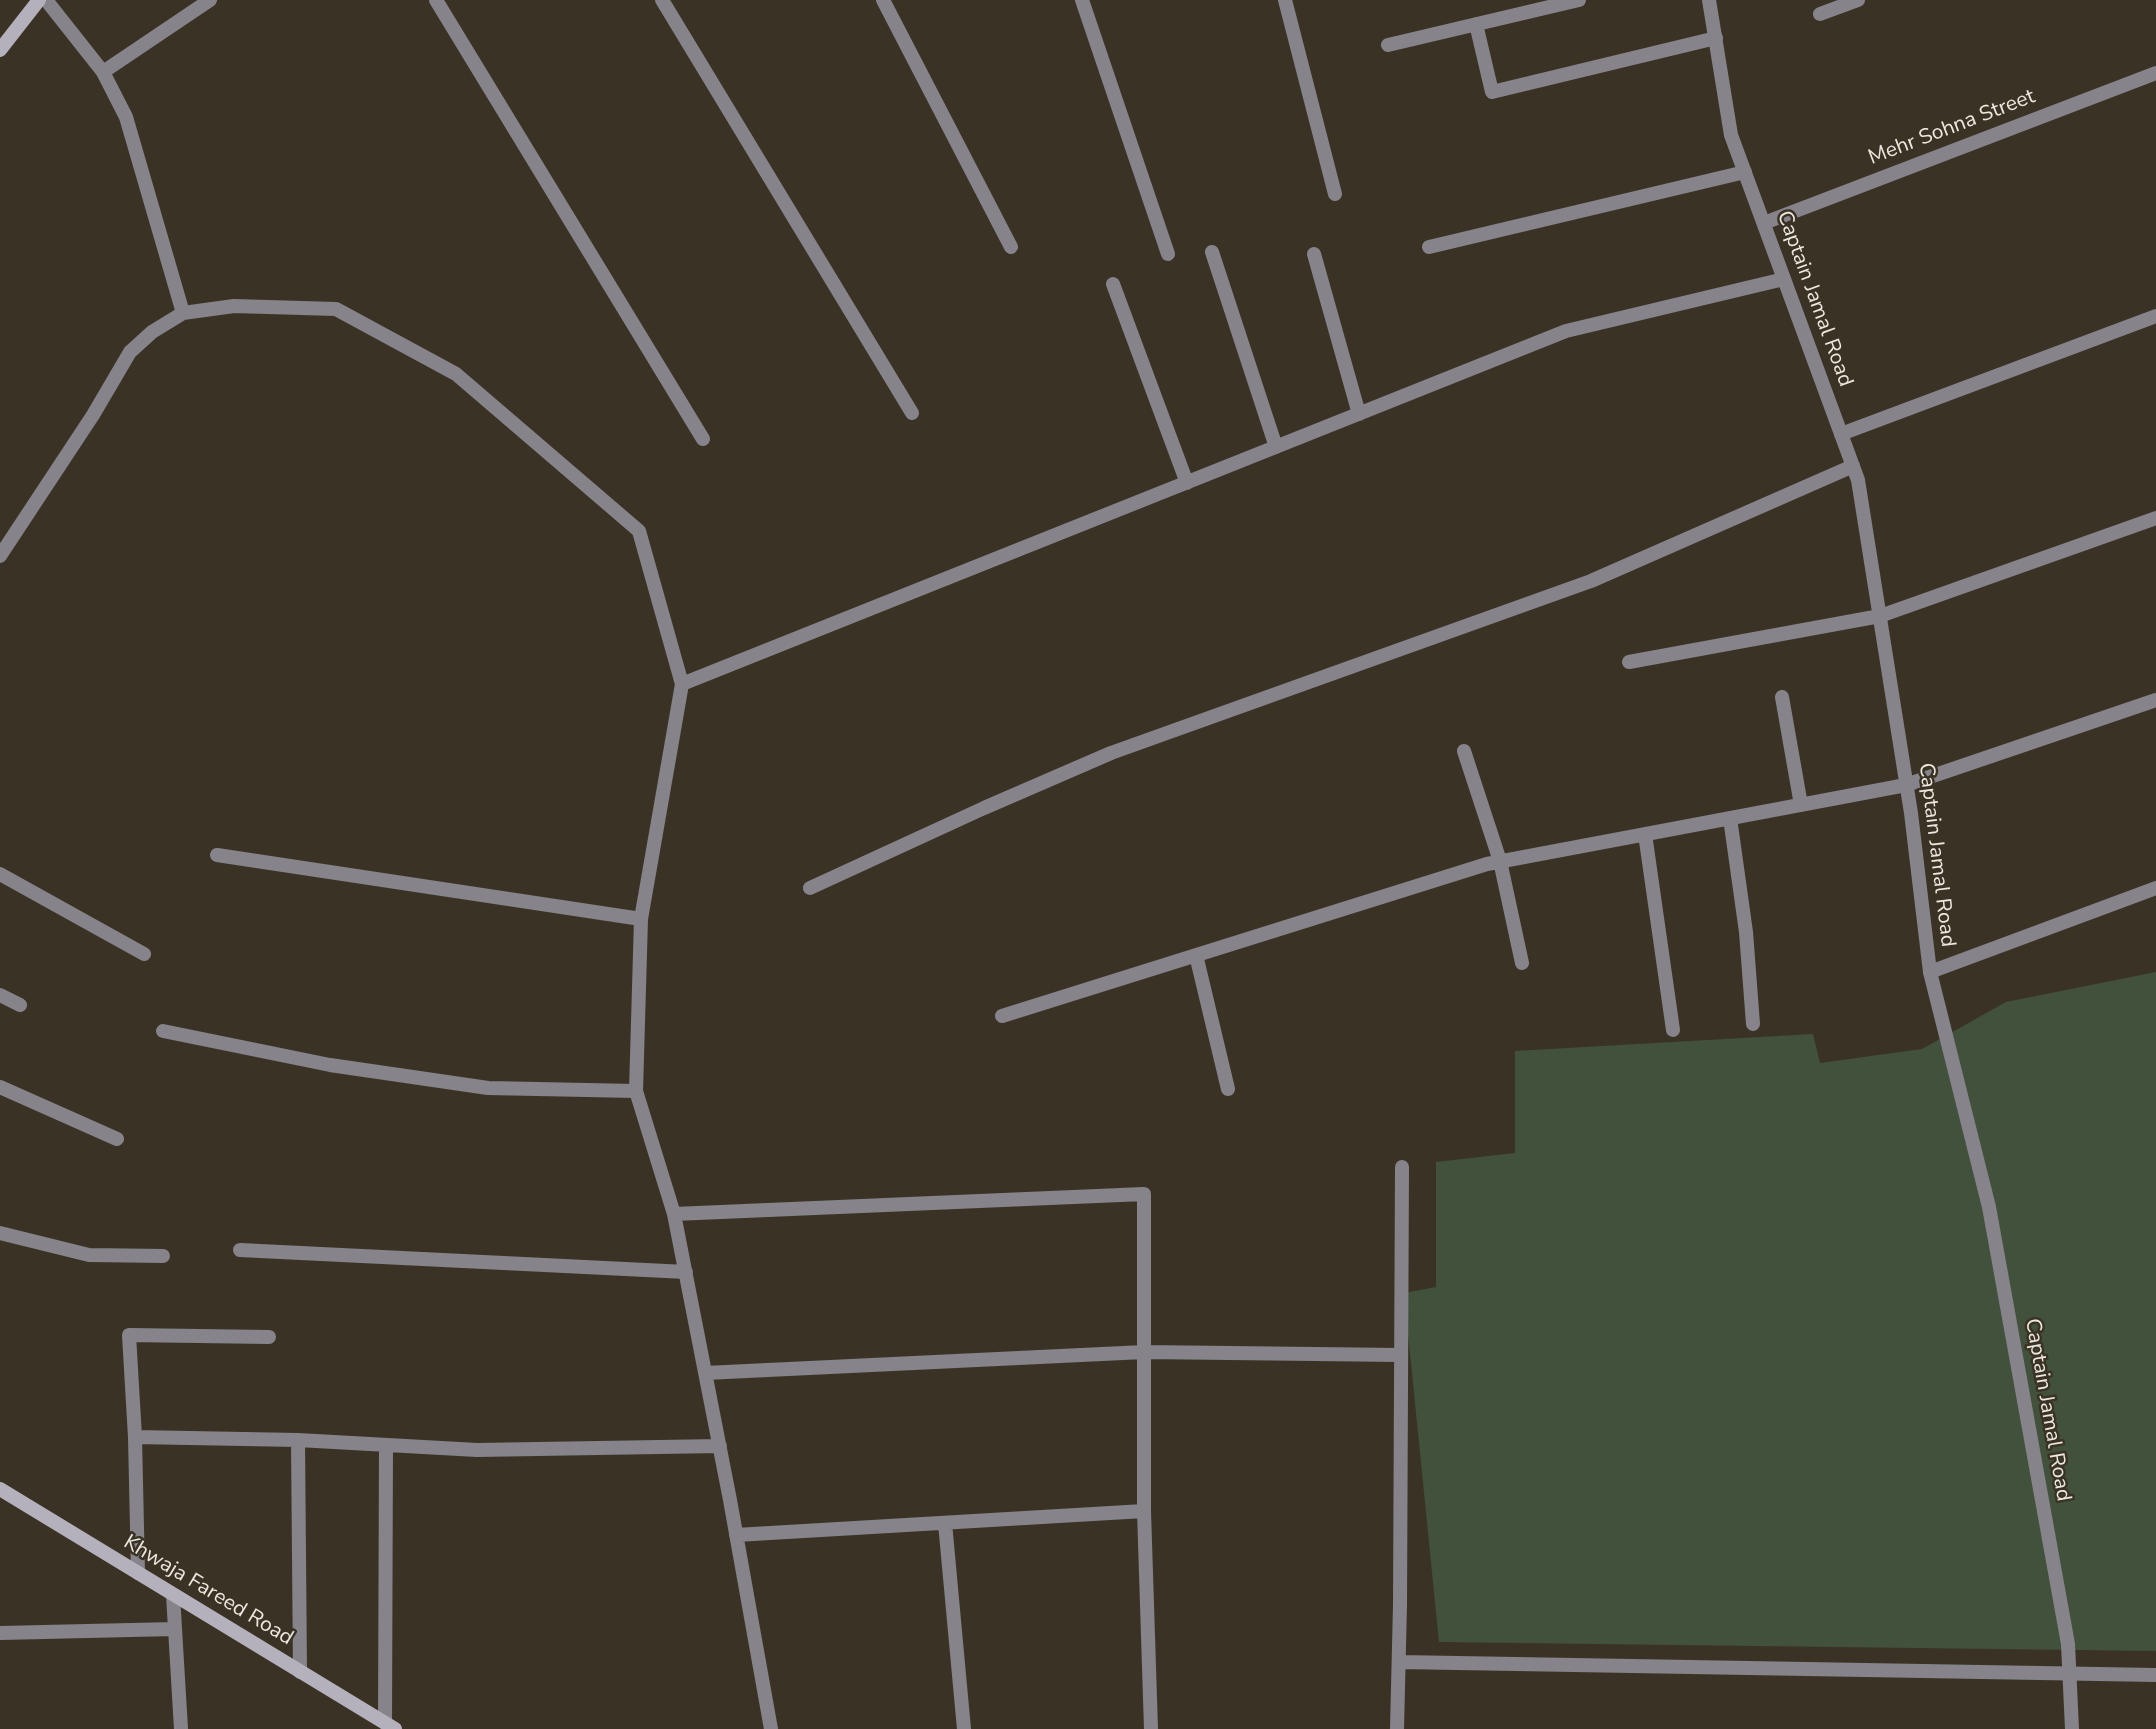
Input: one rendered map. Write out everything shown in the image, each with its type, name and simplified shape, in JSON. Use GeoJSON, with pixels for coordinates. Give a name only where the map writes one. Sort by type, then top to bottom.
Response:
{"type":"FeatureCollection","features":[{"type":"Feature","properties":{"kind":"main road"},"geometry":{"type":"LineString","coordinates":[[0,50],[39,0]]}},
{"type":"Feature","properties":{"kind":"main road","name":"Khwaja Fareed Road"},"geometry":{"type":"LineString","coordinates":[[0,1489],[390,1726]]}},
{"type":"Feature","properties":{"kind":"street"},"geometry":{"type":"LineString","coordinates":[[46,0],[103,72],[126,117],[183,313]]}},
{"type":"Feature","properties":{"kind":"street"},"geometry":{"type":"LineString","coordinates":[[103,72],[211,0]]}},
{"type":"Feature","properties":{"kind":"street"},"geometry":{"type":"LineString","coordinates":[[436,0],[703,439]]}},
{"type":"Feature","properties":{"kind":"street"},"geometry":{"type":"LineString","coordinates":[[662,0],[912,413]]}},
{"type":"Feature","properties":{"kind":"street"},"geometry":{"type":"LineString","coordinates":[[883,0],[1011,247]]}},
{"type":"Feature","properties":{"kind":"street"},"geometry":{"type":"LineString","coordinates":[[1082,0],[1168,254]]}},
{"type":"Feature","properties":{"kind":"street"},"geometry":{"type":"LineString","coordinates":[[1284,0],[1335,194]]}},
{"type":"Feature","properties":{"kind":"street"},"geometry":{"type":"LineString","coordinates":[[1388,46],[1579,0]]}},
{"type":"Feature","properties":{"kind":"street","name":"Captain Jamal Road"},"geometry":{"type":"LineString","coordinates":[[1709,0],[1731,135],[1858,480],[1906,785],[1930,972],[1989,1207],[2068,1644],[2072,1729]]}},
{"type":"Feature","properties":{"kind":"street"},"geometry":{"type":"LineString","coordinates":[[1820,14],[1857,0]]}},
{"type":"Feature","properties":{"kind":"street"},"geometry":{"type":"LineString","coordinates":[[1476,24],[1492,92],[1716,38]]}},
{"type":"Feature","properties":{"kind":"street","name":"Mehr Sohna Street"},"geometry":{"type":"LineString","coordinates":[[1763,222],[2156,73]]}},
{"type":"Feature","properties":{"kind":"street"},"geometry":{"type":"LineString","coordinates":[[1429,247],[1745,172]]}},
{"type":"Feature","properties":{"kind":"street"},"geometry":{"type":"LineString","coordinates":[[1212,253],[1276,447]]}},
{"type":"Feature","properties":{"kind":"street"},"geometry":{"type":"LineString","coordinates":[[1314,254],[1359,414]]}},
{"type":"Feature","properties":{"kind":"street"},"geometry":{"type":"LineString","coordinates":[[682,684],[1566,331],[1784,279]]}},
{"type":"Feature","properties":{"kind":"street"},"geometry":{"type":"LineString","coordinates":[[1113,284],[1187,483]]}},
{"type":"Feature","properties":{"kind":"street"},"geometry":{"type":"LineString","coordinates":[[0,556],[93,415],[130,352],[152,332],[183,313],[234,306],[336,309],[456,374],[639,531],[682,684],[641,919],[636,1091],[674,1214],[720,1446],[771,1729]]}},
{"type":"Feature","properties":{"kind":"street"},"geometry":{"type":"LineString","coordinates":[[1841,434],[2156,316]]}},
{"type":"Feature","properties":{"kind":"street"},"geometry":{"type":"LineString","coordinates":[[810,888],[1111,753],[1591,581],[1853,467]]}},
{"type":"Feature","properties":{"kind":"street"},"geometry":{"type":"LineString","coordinates":[[1629,662],[1880,616],[2156,518]]}},
{"type":"Feature","properties":{"kind":"street"},"geometry":{"type":"LineString","coordinates":[[1782,697],[1801,805]]}},
{"type":"Feature","properties":{"kind":"street"},"geometry":{"type":"LineString","coordinates":[[1002,1016],[1500,861],[1906,785],[2156,700]]}},
{"type":"Feature","properties":{"kind":"street"},"geometry":{"type":"LineString","coordinates":[[1464,751],[1500,861],[1522,963]]}},
{"type":"Feature","properties":{"kind":"street"},"geometry":{"type":"LineString","coordinates":[[1730,818],[1746,932],[1753,1024]]}},
{"type":"Feature","properties":{"kind":"street"},"geometry":{"type":"LineString","coordinates":[[1645,834],[1673,1030]]}},
{"type":"Feature","properties":{"kind":"street"},"geometry":{"type":"LineString","coordinates":[[217,855],[641,919]]}},
{"type":"Feature","properties":{"kind":"street"},"geometry":{"type":"LineString","coordinates":[[0,874],[144,954]]}},
{"type":"Feature","properties":{"kind":"street"},"geometry":{"type":"LineString","coordinates":[[1930,972],[2156,888]]}},
{"type":"Feature","properties":{"kind":"street"},"geometry":{"type":"LineString","coordinates":[[1196,955],[1228,1089]]}},
{"type":"Feature","properties":{"kind":"street"},"geometry":{"type":"LineString","coordinates":[[0,995],[20,1005]]}},
{"type":"Feature","properties":{"kind":"street"},"geometry":{"type":"LineString","coordinates":[[163,1031],[330,1065],[488,1088],[636,1091]]}},
{"type":"Feature","properties":{"kind":"street"},"geometry":{"type":"LineString","coordinates":[[0,1087],[117,1139]]}},
{"type":"Feature","properties":{"kind":"street"},"geometry":{"type":"LineString","coordinates":[[1397,1729],[1402,1167]]}},
{"type":"Feature","properties":{"kind":"street"},"geometry":{"type":"LineString","coordinates":[[674,1214],[1144,1194],[1144,1511],[1151,1729]]}},
{"type":"Feature","properties":{"kind":"street"},"geometry":{"type":"LineString","coordinates":[[0,1233],[89,1255],[163,1256]]}},
{"type":"Feature","properties":{"kind":"street"},"geometry":{"type":"LineString","coordinates":[[240,1250],[686,1272]]}},
{"type":"Feature","properties":{"kind":"street"},"geometry":{"type":"LineString","coordinates":[[138,1573],[135,1437],[129,1335],[269,1337]]}},
{"type":"Feature","properties":{"kind":"street"},"geometry":{"type":"LineString","coordinates":[[705,1373],[1144,1352],[1400,1355]]}},
{"type":"Feature","properties":{"kind":"street"},"geometry":{"type":"LineString","coordinates":[[135,1437],[298,1440],[477,1450],[720,1446]]}},
{"type":"Feature","properties":{"kind":"street"},"geometry":{"type":"LineString","coordinates":[[298,1440],[300,1672]]}},
{"type":"Feature","properties":{"kind":"street"},"geometry":{"type":"LineString","coordinates":[[386,1445],[390,1726]]}},
{"type":"Feature","properties":{"kind":"street"},"geometry":{"type":"LineString","coordinates":[[736,1535],[1144,1511]]}},
{"type":"Feature","properties":{"kind":"street"},"geometry":{"type":"LineString","coordinates":[[945,1523],[964,1729]]}},
{"type":"Feature","properties":{"kind":"street"},"geometry":{"type":"LineString","coordinates":[[173,1595],[181,1729]]}},
{"type":"Feature","properties":{"kind":"street"},"geometry":{"type":"LineString","coordinates":[[0,1633],[175,1629]]}},
{"type":"Feature","properties":{"kind":"street"},"geometry":{"type":"LineString","coordinates":[[1399,1662],[2156,1675]]}},
{"type":"Feature","properties":{"kind":"green space"},"geometry":{"type":"Polygon","coordinates":[[[2156,972],[2156,1651],[1439,1642],[1404,1293],[1436,1287],[1436,1162],[1515,1153],[1515,1051],[1813,1034],[1820,1063],[1922,1049],[2006,1002],[2156,972]]]}}]}
